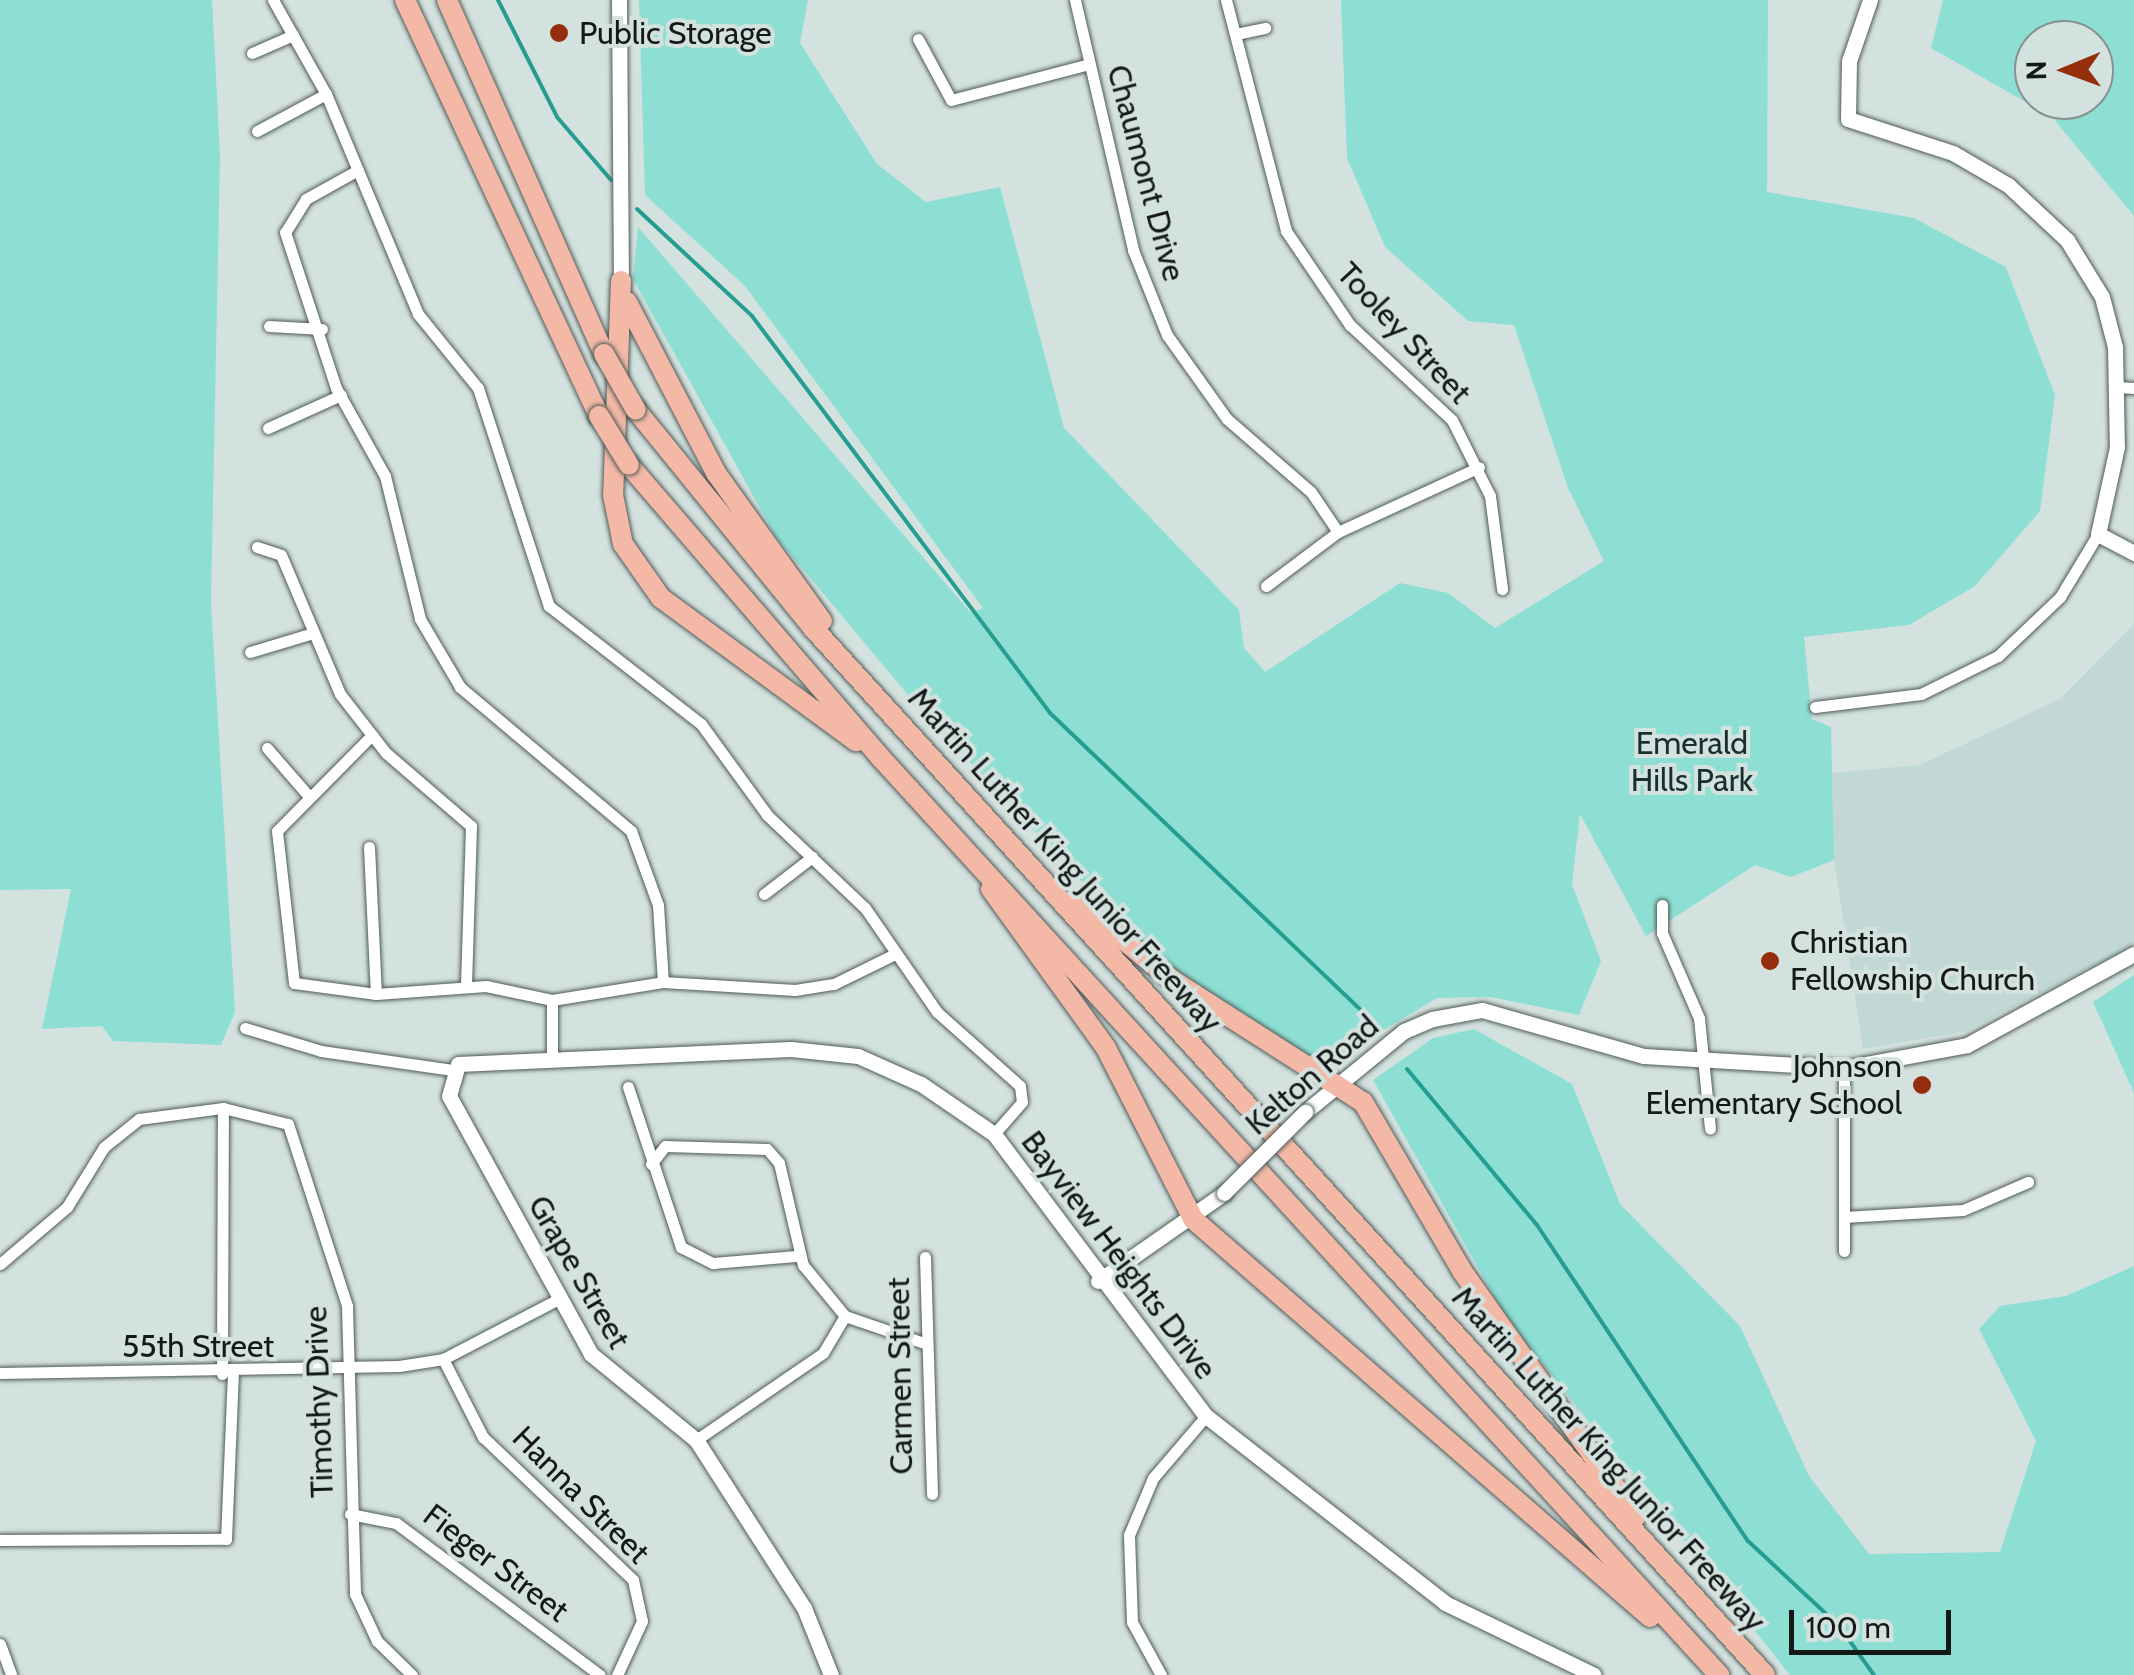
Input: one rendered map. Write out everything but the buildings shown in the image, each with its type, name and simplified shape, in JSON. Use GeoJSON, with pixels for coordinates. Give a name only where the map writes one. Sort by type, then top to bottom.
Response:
{"type":"FeatureCollection","features":[{"type":"Feature","properties":{"kind":"highway","name":"Martin Luther King Junior Freeway"},"geometry":{"type":"LineString","coordinates":[[405,0],[599,416],[629,465],[880,757],[977,864],[1118,1008],[1719,1675]]}},
{"type":"Feature","properties":{"kind":"highway","name":"Martin Luther King Junior Freeway"},"geometry":{"type":"LineString","coordinates":[[447,0],[604,354],[636,410],[714,516],[1646,1537],[1765,1675]]}},
{"type":"Feature","properties":{"kind":"highway"},"geometry":{"type":"LineString","coordinates":[[621,281],[634,329],[716,472],[865,681]]}},
{"type":"Feature","properties":{"kind":"highway"},"geometry":{"type":"LineString","coordinates":[[621,281],[613,496],[642,580],[880,757]]}},
{"type":"Feature","properties":{"kind":"highway"},"geometry":{"type":"LineString","coordinates":[[1007,840],[1147,963],[1362,1102],[1462,1271],[1646,1537]]}},
{"type":"Feature","properties":{"kind":"highway"},"geometry":{"type":"LineString","coordinates":[[977,864],[1106,1048],[1192,1219],[1572,1542],[1708,1675]]}},
{"type":"Feature","properties":{"kind":"street"},"geometry":{"type":"LineString","coordinates":[[273,0],[326,94],[418,314],[493,422],[549,606],[701,724],[737,780],[864,908],[953,1030],[1020,1086],[1022,1102],[994,1134]]}},
{"type":"Feature","properties":{"kind":"street"},"geometry":{"type":"LineString","coordinates":[[619,0],[621,281]]}},
{"type":"Feature","properties":{"kind":"street","name":"Chaumont Drive"},"geometry":{"type":"LineString","coordinates":[[1075,0],[1134,250],[1167,335],[1227,419],[1312,492],[1338,532]]}},
{"type":"Feature","properties":{"kind":"street","name":"Tooley Street"},"geometry":{"type":"LineString","coordinates":[[1226,0],[1269,189],[1296,250],[1350,325],[1452,420],[1480,467],[1502,589]]}},
{"type":"Feature","properties":{"kind":"street"},"geometry":{"type":"LineString","coordinates":[[1814,707],[1920,694],[1988,662],[2050,609],[2098,534],[2113,483],[2116,387],[2102,297],[2039,211],[1953,154],[1848,119],[1848,62],[1870,0]]}},
{"type":"Feature","properties":{"kind":"street"},"geometry":{"type":"LineString","coordinates":[[1236,34],[1264,28]]}},
{"type":"Feature","properties":{"kind":"street"},"geometry":{"type":"LineString","coordinates":[[252,54],[293,35]]}},
{"type":"Feature","properties":{"kind":"street"},"geometry":{"type":"LineString","coordinates":[[918,39],[951,100],[1089,64]]}},
{"type":"Feature","properties":{"kind":"street"},"geometry":{"type":"LineString","coordinates":[[258,131],[326,94]]}},
{"type":"Feature","properties":{"kind":"street"},"geometry":{"type":"LineString","coordinates":[[358,170],[306,199],[286,225],[342,395],[385,476],[420,618],[444,665],[497,722],[598,795],[631,832],[656,894],[663,982]]}},
{"type":"Feature","properties":{"kind":"street"},"geometry":{"type":"LineString","coordinates":[[269,326],[322,329]]}},
{"type":"Feature","properties":{"kind":"street"},"geometry":{"type":"LineString","coordinates":[[2116,387],[2134,388]]}},
{"type":"Feature","properties":{"kind":"street"},"geometry":{"type":"LineString","coordinates":[[268,428],[342,395]]}},
{"type":"Feature","properties":{"kind":"street"},"geometry":{"type":"LineString","coordinates":[[1266,586],[1338,532],[1480,467]]}},
{"type":"Feature","properties":{"kind":"street"},"geometry":{"type":"LineString","coordinates":[[2098,534],[2134,552]]}},
{"type":"Feature","properties":{"kind":"street"},"geometry":{"type":"LineString","coordinates":[[257,547],[281,555],[313,633],[372,735],[471,826],[466,986]]}},
{"type":"Feature","properties":{"kind":"street"},"geometry":{"type":"LineString","coordinates":[[250,652],[313,633]]}},
{"type":"Feature","properties":{"kind":"street"},"geometry":{"type":"LineString","coordinates":[[372,735],[306,793],[276,831],[280,908],[294,983],[376,994],[466,986],[552,1000],[663,982],[814,988],[895,954]]}},
{"type":"Feature","properties":{"kind":"street"},"geometry":{"type":"LineString","coordinates":[[267,748],[306,793]]}},
{"type":"Feature","properties":{"kind":"street"},"geometry":{"type":"LineString","coordinates":[[370,848],[376,994]]}},
{"type":"Feature","properties":{"kind":"street"},"geometry":{"type":"LineString","coordinates":[[764,894],[812,858]]}},
{"type":"Feature","properties":{"kind":"street"},"geometry":{"type":"LineString","coordinates":[[1662,906],[1662,933],[1699,1018],[1707,1065],[1710,1128]]}},
{"type":"Feature","properties":{"kind":"street","name":"Kelton Road"},"geometry":{"type":"LineString","coordinates":[[1098,1281],[1224,1193],[1336,1084],[1404,1031],[1482,1010],[1707,1065],[1844,1068],[1967,1045],[2134,954]]}},
{"type":"Feature","properties":{"kind":"street"},"geometry":{"type":"LineString","coordinates":[[552,1000],[552,1054]]}},
{"type":"Feature","properties":{"kind":"street","name":"Bayview Heights Drive"},"geometry":{"type":"LineString","coordinates":[[245,1028],[321,1051],[452,1070],[552,1054],[858,1056],[994,1134],[1098,1281],[1206,1416],[1445,1603],[1594,1675]]}},
{"type":"Feature","properties":{"kind":"street"},"geometry":{"type":"LineString","coordinates":[[1844,1068],[1844,1252]]}},
{"type":"Feature","properties":{"kind":"street","name":"Grape Street"},"geometry":{"type":"LineString","coordinates":[[452,1070],[449,1096],[560,1298],[608,1374],[696,1440],[804,1608],[831,1675]]}},
{"type":"Feature","properties":{"kind":"street"},"geometry":{"type":"LineString","coordinates":[[628,1087],[670,1232],[702,1260],[796,1256]]}},
{"type":"Feature","properties":{"kind":"street","name":"Timothy Drive"},"geometry":{"type":"LineString","coordinates":[[0,1264],[67,1207],[123,1129],[183,1108],[224,1108],[273,1115],[296,1136],[346,1306],[350,1514],[360,1607],[377,1642],[412,1675]]}},
{"type":"Feature","properties":{"kind":"street"},"geometry":{"type":"LineString","coordinates":[[0,1540],[226,1540],[224,1108]]}},
{"type":"Feature","properties":{"kind":"street"},"geometry":{"type":"LineString","coordinates":[[652,1164],[665,1146],[768,1149],[780,1163],[796,1256],[845,1316],[924,1343]]}},
{"type":"Feature","properties":{"kind":"street"},"geometry":{"type":"LineString","coordinates":[[1844,1217],[1963,1210],[2028,1182]]}},
{"type":"Feature","properties":{"kind":"street","name":"Carmen Street"},"geometry":{"type":"LineString","coordinates":[[925,1257],[924,1343],[932,1494]]}},
{"type":"Feature","properties":{"kind":"street","name":"55th Street"},"geometry":{"type":"LineString","coordinates":[[0,1373],[350,1371],[442,1360],[560,1298]]}},
{"type":"Feature","properties":{"kind":"street"},"geometry":{"type":"LineString","coordinates":[[696,1440],[823,1353],[845,1316]]}},
{"type":"Feature","properties":{"kind":"street","name":"Hanna Street"},"geometry":{"type":"LineString","coordinates":[[442,1360],[483,1437],[633,1580],[640,1632],[617,1675]]}},
{"type":"Feature","properties":{"kind":"street"},"geometry":{"type":"LineString","coordinates":[[1161,1675],[1132,1622],[1129,1535],[1153,1478],[1206,1416]]}},
{"type":"Feature","properties":{"kind":"street","name":"Fieger Street"},"geometry":{"type":"LineString","coordinates":[[350,1514],[396,1523],[600,1675]]}},
{"type":"Feature","properties":{"kind":"street"},"geometry":{"type":"LineString","coordinates":[[0,1644],[11,1675]]}},
{"type":"Feature","properties":{"kind":"shaded area"},"geometry":{"type":"Polygon","coordinates":[[[2134,624],[2134,944],[1967,1031],[1863,1049],[1834,860],[1832,773],[1920,765],[2060,699],[2134,624]]]}},
{"type":"Feature","properties":{"kind":"green space"},"geometry":{"type":"Polygon","coordinates":[[[0,0],[212,0],[220,157],[211,602],[235,1012],[221,1045],[113,1041],[102,1026],[42,1029],[71,889],[0,890],[0,0]]]}},
{"type":"Feature","properties":{"kind":"green space","name":"Emerald Hills Park"},"geometry":{"type":"Polygon","coordinates":[[[639,0],[808,0],[800,43],[877,164],[926,202],[1000,187],[1064,428],[1239,610],[1244,648],[1265,672],[1400,583],[1448,593],[1495,628],[1604,561],[1568,488],[1514,325],[1468,321],[1385,247],[1347,158],[1341,0],[1768,0],[1767,192],[1914,218],[2006,267],[2055,395],[2040,511],[1975,586],[1909,625],[1804,637],[1812,719],[1831,727],[1834,860],[1791,877],[1755,865],[1646,936],[1580,814],[1572,884],[1601,961],[1579,1015],[1491,997],[1437,998],[1322,1067],[1147,951],[919,708],[776,537],[633,279],[638,227],[971,613],[983,608],[745,286],[645,195],[639,0]]]}},
{"type":"Feature","properties":{"kind":"green space"},"geometry":{"type":"Polygon","coordinates":[[[1943,0],[2134,0],[2134,216],[2054,120],[2114,120],[2114,20],[2014,20],[2014,95],[1931,48],[1943,0]]]}},
{"type":"Feature","properties":{"kind":"green space"},"geometry":{"type":"Polygon","coordinates":[[[2134,975],[2134,1093],[2093,1002],[2134,975]]]}},
{"type":"Feature","properties":{"kind":"green space"},"geometry":{"type":"Polygon","coordinates":[[[1474,1029],[1572,1084],[1620,1204],[1740,1326],[1809,1476],[1869,1554],[2000,1552],[2036,1441],[1979,1329],[2000,1306],[2066,1296],[2134,1266],[2134,1675],[1790,1675],[1505,1316],[1373,1080],[1433,1038],[1474,1029]]]}},
{"type":"Feature","properties":{"kind":"waterway"},"geometry":{"type":"LineString","coordinates":[[498,0],[557,117],[611,180]]}},
{"type":"Feature","properties":{"kind":"waterway"},"geometry":{"type":"LineString","coordinates":[[637,209],[752,316],[1050,713],[1360,1009]]}},
{"type":"Feature","properties":{"kind":"waterway"},"geometry":{"type":"LineString","coordinates":[[1407,1069],[1537,1225],[1748,1541],[1839,1626],[1874,1675]]}},
{"type":"Feature","properties":{"kind":"place","name":"Public Storage"},"geometry":{"type":"Point","coordinates":[559,33]}},
{"type":"Feature","properties":{"kind":"place","name":"Christian Fellowship Church"},"geometry":{"type":"Point","coordinates":[1770,961]}},
{"type":"Feature","properties":{"kind":"place","name":"Johnson Elementary School"},"geometry":{"type":"Point","coordinates":[1922,1085]}}]}
